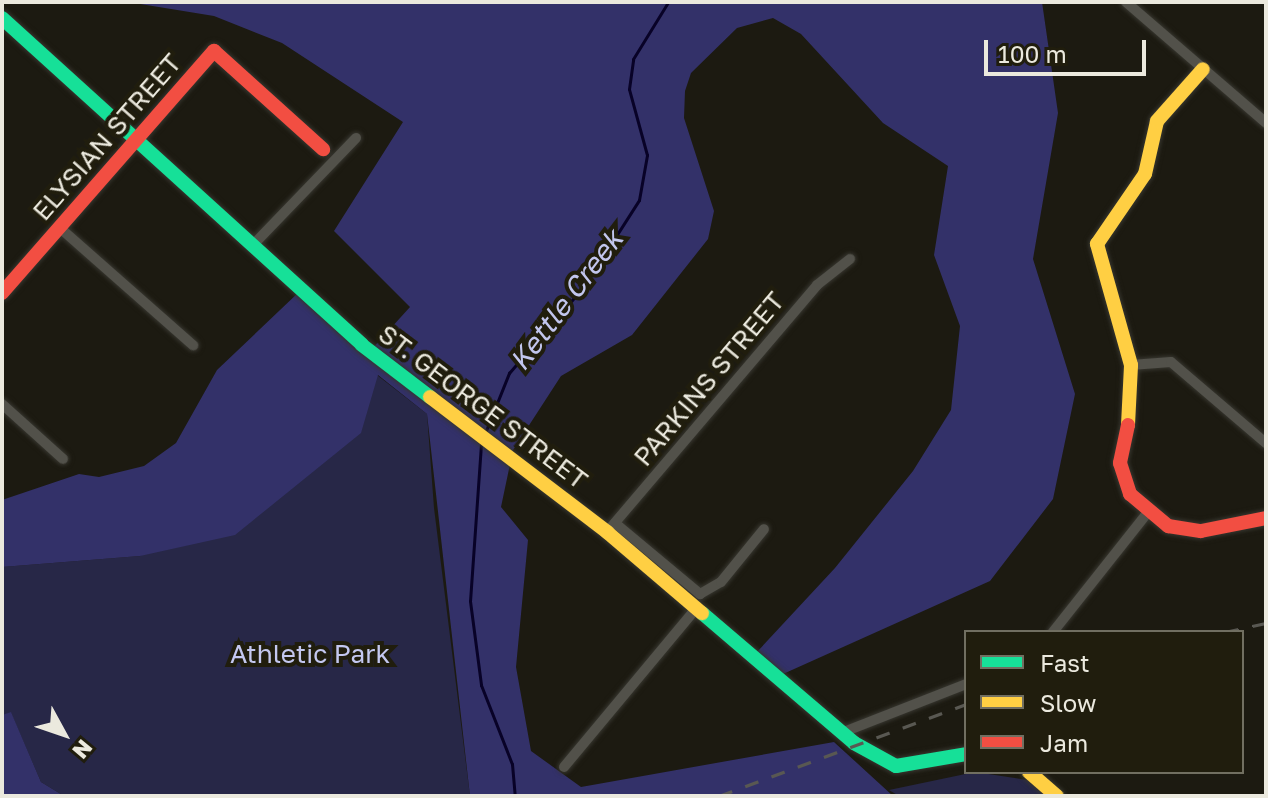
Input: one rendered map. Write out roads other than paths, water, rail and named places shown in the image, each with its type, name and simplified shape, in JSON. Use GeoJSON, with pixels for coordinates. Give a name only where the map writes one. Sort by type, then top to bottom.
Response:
{"type":"FeatureCollection","features":[{"type":"Feature","properties":{"kind":"street"},"geometry":{"type":"LineString","coordinates":[[1126,2],[1266,123]]}},
{"type":"Feature","properties":{"kind":"street","name":"ST. GEORGE STREET"},"geometry":{"type":"LineString","coordinates":[[2,18],[362,345],[515,461],[611,528],[695,610],[841,733],[873,757],[896,766],[964,754]]}},
{"type":"Feature","properties":{"kind":"street","name":"ELYSIAN STREET"},"geometry":{"type":"LineString","coordinates":[[3,290],[214,51],[323,149]]}},
{"type":"Feature","properties":{"kind":"street"},"geometry":{"type":"LineString","coordinates":[[1203,69],[1157,121],[1145,174],[1097,244],[1131,365],[1130,416],[1120,463],[1130,494],[1168,526],[1190,531],[1266,518]]}},
{"type":"Feature","properties":{"kind":"street"},"geometry":{"type":"LineString","coordinates":[[252,246],[356,138]]}},
{"type":"Feature","properties":{"kind":"street"},"geometry":{"type":"LineString","coordinates":[[59,227],[193,345]]}},
{"type":"Feature","properties":{"kind":"street","name":"PARKINS STREET"},"geometry":{"type":"LineString","coordinates":[[611,528],[817,285],[850,259]]}},
{"type":"Feature","properties":{"kind":"street"},"geometry":{"type":"LineString","coordinates":[[1131,365],[1171,362],[1266,443]]}},
{"type":"Feature","properties":{"kind":"street"},"geometry":{"type":"LineString","coordinates":[[2,404],[63,459]]}},
{"type":"Feature","properties":{"kind":"street"},"geometry":{"type":"LineString","coordinates":[[1055,630],[1148,512]]}},
{"type":"Feature","properties":{"kind":"street"},"geometry":{"type":"LineString","coordinates":[[611,528],[700,594],[721,582],[764,529]]}},
{"type":"Feature","properties":{"kind":"street"},"geometry":{"type":"LineString","coordinates":[[564,767],[695,610]]}},
{"type":"Feature","properties":{"kind":"street"},"geometry":{"type":"LineString","coordinates":[[841,733],[964,685]]}},
{"type":"Feature","properties":{"kind":"street"},"geometry":{"type":"LineString","coordinates":[[1031,774],[1057,796]]}},
{"type":"Feature","properties":{"kind":"waterway","name":"Kettle Creek"},"geometry":{"type":"LineString","coordinates":[[485,433],[509,373],[584,286],[639,200],[647,155],[629,89],[633,59],[668,2]]}},
{"type":"Feature","properties":{"kind":"waterway","name":"Kettle Creek"},"geometry":{"type":"LineString","coordinates":[[481,444],[470,601],[481,685],[512,764],[515,796]]}},
{"type":"Feature","properties":{"kind":"railway"},"geometry":{"type":"LineString","coordinates":[[1234,630],[1266,623]]}},
{"type":"Feature","properties":{"kind":"railway"},"geometry":{"type":"LineString","coordinates":[[719,796],[964,705]]}},
{"type":"Feature","properties":{"kind":"park label","name":"Athletic Park"},"geometry":{"type":"Point","coordinates":[310,654]}}]}
